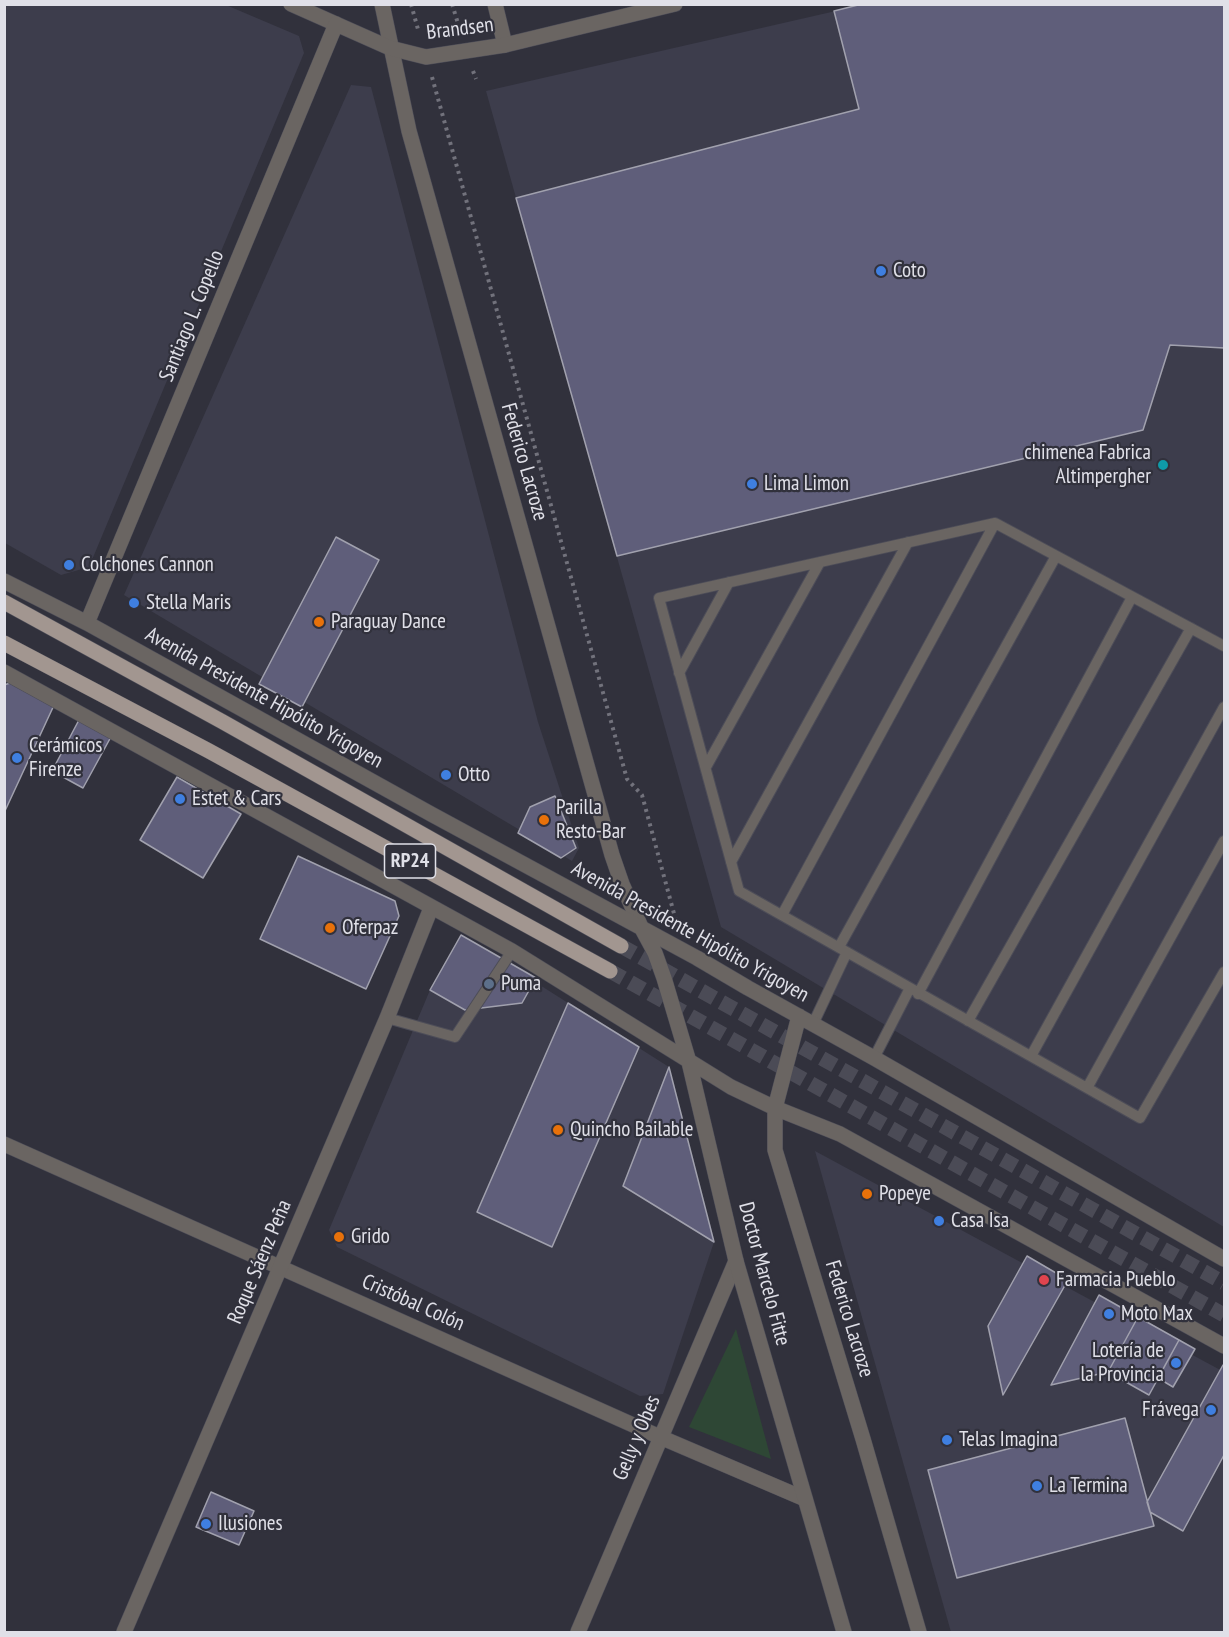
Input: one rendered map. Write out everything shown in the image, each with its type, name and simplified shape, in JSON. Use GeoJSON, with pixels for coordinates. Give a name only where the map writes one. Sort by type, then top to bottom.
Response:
{"type":"FeatureCollection","features":[{"type":"Feature","properties":{"kind":"main road","name":"Avenida Presidente Hipólito Yrigoyen"},"geometry":{"type":"LineString","coordinates":[[4,602],[223,722],[621,946]]}},
{"type":"Feature","properties":{"kind":"main road","name":"RP24"},"geometry":{"type":"LineString","coordinates":[[4,643],[209,751],[610,971]]}},
{"type":"Feature","properties":{"kind":"street","name":"Brandsen"},"geometry":{"type":"LineString","coordinates":[[291,4],[390,48],[426,57],[505,45],[675,4]]}},
{"type":"Feature","properties":{"kind":"street","name":"Federico Lacroze"},"geometry":{"type":"LineString","coordinates":[[382,4],[412,142],[612,855],[641,927]]}},
{"type":"Feature","properties":{"kind":"street"},"geometry":{"type":"LineString","coordinates":[[495,4],[505,45]]}},
{"type":"Feature","properties":{"kind":"street","name":"Santiago L. Copello"},"geometry":{"type":"LineString","coordinates":[[87,623],[336,24]]}},
{"type":"Feature","properties":{"kind":"street","name":"Avenida Presidente Hipólito Yrigoyen"},"geometry":{"type":"LineString","coordinates":[[4,581],[87,623],[431,814],[641,927],[1224,1259]]}},
{"type":"Feature","properties":{"kind":"street"},"geometry":{"type":"LineString","coordinates":[[4,672],[512,951],[731,1087],[775,1108],[840,1134],[1224,1346]]}},
{"type":"Feature","properties":{"kind":"street","name":"Roque Sáenz Peña"},"geometry":{"type":"LineString","coordinates":[[124,1632],[387,1018],[431,908]]}},
{"type":"Feature","properties":{"kind":"street","name":"Doctor Marcelo Fitte"},"geometry":{"type":"LineString","coordinates":[[641,927],[655,953],[664,978],[689,1062],[736,1261],[844,1632]]}},
{"type":"Feature","properties":{"kind":"street","name":"Federico Lacroze"},"geometry":{"type":"LineString","coordinates":[[799,1016],[775,1108],[775,1150],[919,1632]]}},
{"type":"Feature","properties":{"kind":"street","name":"Cristóbal Colón"},"geometry":{"type":"LineString","coordinates":[[4,1144],[660,1437],[805,1498]]}},
{"type":"Feature","properties":{"kind":"street","name":"Gelly y Obes"},"geometry":{"type":"LineString","coordinates":[[578,1632],[736,1261]]}},
{"type":"Feature","properties":{"kind":"lane"},"geometry":{"type":"LineString","coordinates":[[782,915],[994,523]]}},
{"type":"Feature","properties":{"kind":"lane"},"geometry":{"type":"LineString","coordinates":[[1224,646],[994,523],[659,598],[739,891],[1140,1118],[1224,972]]}},
{"type":"Feature","properties":{"kind":"lane"},"geometry":{"type":"LineString","coordinates":[[731,862],[908,542]]}},
{"type":"Feature","properties":{"kind":"lane"},"geometry":{"type":"LineString","coordinates":[[813,1024],[843,950],[1056,556]]}},
{"type":"Feature","properties":{"kind":"lane"},"geometry":{"type":"LineString","coordinates":[[706,767],[820,562]]}},
{"type":"Feature","properties":{"kind":"lane"},"geometry":{"type":"LineString","coordinates":[[679,673],[729,582]]}},
{"type":"Feature","properties":{"kind":"lane"},"geometry":{"type":"LineString","coordinates":[[874,1058],[914,991],[1132,597]]}},
{"type":"Feature","properties":{"kind":"lane"},"geometry":{"type":"LineString","coordinates":[[968,1021],[1191,628]]}},
{"type":"Feature","properties":{"kind":"lane"},"geometry":{"type":"LineString","coordinates":[[1031,1056],[1224,707]]}},
{"type":"Feature","properties":{"kind":"lane"},"geometry":{"type":"LineString","coordinates":[[1087,1088],[1224,841]]}},
{"type":"Feature","properties":{"kind":"lane"},"geometry":{"type":"LineString","coordinates":[[387,1018],[455,1037],[512,951]]}},
{"type":"Feature","properties":{"kind":"path"},"geometry":{"type":"LineString","coordinates":[[411,4],[627,778],[642,795],[676,923]]}},
{"type":"Feature","properties":{"kind":"shaded area"},"geometry":{"type":"Polygon","coordinates":[[[5,4],[226,5],[299,36],[304,53],[89,567],[61,575],[5,543],[5,4]]]}},
{"type":"Feature","properties":{"kind":"shaded area"},"geometry":{"type":"Polygon","coordinates":[[[862,5],[1224,5],[1224,1227],[721,927],[486,91],[862,5]]]}},
{"type":"Feature","properties":{"kind":"shaded area"},"geometry":{"type":"Polygon","coordinates":[[[351,85],[371,87],[538,722],[579,848],[572,861],[124,595],[351,85]]]}},
{"type":"Feature","properties":{"kind":"shaded area"},"geometry":{"type":"Polygon","coordinates":[[[461,935],[669,1067],[714,1242],[663,1394],[640,1396],[337,1247],[329,1230],[430,990],[461,935]]]}},
{"type":"Feature","properties":{"kind":"shaded area"},"geometry":{"type":"Polygon","coordinates":[[[815,1151],[1224,1372],[1224,1632],[951,1632],[815,1151]]]}},
{"type":"Feature","properties":{"kind":"green space"},"geometry":{"type":"Polygon","coordinates":[[[736,1329],[771,1459],[689,1427],[736,1329]]]}},
{"type":"Feature","properties":{"kind":"building","name":"Coto"},"geometry":{"type":"Polygon","coordinates":[[[862,4],[1224,4],[1224,348],[1170,345],[1143,430],[617,556],[516,198],[859,109],[834,11],[862,4]]]}},
{"type":"Feature","properties":{"kind":"building","name":"Paraguay Dance"},"geometry":{"type":"Polygon","coordinates":[[[336,537],[379,560],[302,707],[259,684],[336,537]]]}},
{"type":"Feature","properties":{"kind":"building","name":"Cerámicos Firenze"},"geometry":{"type":"Polygon","coordinates":[[[16,681],[55,703],[4,813],[4,685],[16,681]]]}},
{"type":"Feature","properties":{"kind":"building"},"geometry":{"type":"Polygon","coordinates":[[[80,718],[112,735],[83,788],[52,771],[80,718]]]}},
{"type":"Feature","properties":{"kind":"building"},"geometry":{"type":"Polygon","coordinates":[[[177,777],[241,814],[203,878],[140,840],[177,777]]]}},
{"type":"Feature","properties":{"kind":"building","name":"Parilla Resto-Bar"},"geometry":{"type":"Polygon","coordinates":[[[555,796],[576,848],[561,858],[518,833],[530,807],[555,796]]]}},
{"type":"Feature","properties":{"kind":"building","name":"Oferpaz"},"geometry":{"type":"Polygon","coordinates":[[[298,856],[395,901],[399,916],[366,989],[260,939],[298,856]]]}},
{"type":"Feature","properties":{"kind":"building"},"geometry":{"type":"Polygon","coordinates":[[[461,935],[536,978],[522,1003],[465,1010],[430,990],[461,935]]]}},
{"type":"Feature","properties":{"kind":"building","name":"Quincho Bailable"},"geometry":{"type":"Polygon","coordinates":[[[568,1003],[639,1047],[552,1247],[477,1212],[568,1003]]]}},
{"type":"Feature","properties":{"kind":"building"},"geometry":{"type":"Polygon","coordinates":[[[669,1067],[714,1242],[623,1186],[669,1067]]]}},
{"type":"Feature","properties":{"kind":"building"},"geometry":{"type":"Polygon","coordinates":[[[1027,1256],[1068,1280],[1003,1395],[988,1326],[1027,1256]]]}},
{"type":"Feature","properties":{"kind":"building"},"geometry":{"type":"Polygon","coordinates":[[[1099,1295],[1138,1317],[1108,1372],[1051,1385],[1099,1295]]]}},
{"type":"Feature","properties":{"kind":"building"},"geometry":{"type":"Polygon","coordinates":[[[1138,1317],[1179,1340],[1149,1395],[1108,1372],[1138,1317]]]}},
{"type":"Feature","properties":{"kind":"building","name":"Lotería de la Provincia"},"geometry":{"type":"Polygon","coordinates":[[[1179,1340],[1195,1349],[1173,1387],[1158,1378],[1179,1340]]]}},
{"type":"Feature","properties":{"kind":"building","name":"Frávega"},"geometry":{"type":"Polygon","coordinates":[[[1223,1365],[1224,1455],[1183,1531],[1150,1512],[1147,1502],[1223,1365]]]}},
{"type":"Feature","properties":{"kind":"building","name":"La Termina"},"geometry":{"type":"Polygon","coordinates":[[[1125,1418],[1154,1526],[957,1578],[928,1470],[1125,1418]]]}},
{"type":"Feature","properties":{"kind":"building"},"geometry":{"type":"Polygon","coordinates":[[[211,1492],[254,1511],[239,1545],[196,1527],[211,1492]]]}},
{"type":"Feature","properties":{"kind":"tunnel"},"geometry":{"type":"LineString","coordinates":[[621,946],[1224,1283]]}},
{"type":"Feature","properties":{"kind":"tunnel"},"geometry":{"type":"LineString","coordinates":[[610,971],[1224,1315]]}},
{"type":"Feature","properties":{"kind":"place","name":"Coto"},"geometry":{"type":"Point","coordinates":[881,271]}},
{"type":"Feature","properties":{"kind":"place","name":"chimenea Fabrica Altimpergher"},"geometry":{"type":"Point","coordinates":[1163,465]}},
{"type":"Feature","properties":{"kind":"place","name":"Lima Limon"},"geometry":{"type":"Point","coordinates":[752,484]}},
{"type":"Feature","properties":{"kind":"place","name":"Colchones Cannon"},"geometry":{"type":"Point","coordinates":[69,565]}},
{"type":"Feature","properties":{"kind":"place","name":"Stella Maris"},"geometry":{"type":"Point","coordinates":[134,603]}},
{"type":"Feature","properties":{"kind":"place","name":"Paraguay Dance"},"geometry":{"type":"Point","coordinates":[319,622]}},
{"type":"Feature","properties":{"kind":"place","name":"Cerámicos Firenze"},"geometry":{"type":"Point","coordinates":[17,758]}},
{"type":"Feature","properties":{"kind":"place","name":"Otto"},"geometry":{"type":"Point","coordinates":[446,775]}},
{"type":"Feature","properties":{"kind":"place","name":"Estet & Cars"},"geometry":{"type":"Point","coordinates":[180,799]}},
{"type":"Feature","properties":{"kind":"place","name":"Parilla Resto-Bar"},"geometry":{"type":"Point","coordinates":[544,820]}},
{"type":"Feature","properties":{"kind":"place","name":"Oferpaz"},"geometry":{"type":"Point","coordinates":[330,928]}},
{"type":"Feature","properties":{"kind":"place","name":"Puma"},"geometry":{"type":"Point","coordinates":[489,984]}},
{"type":"Feature","properties":{"kind":"place","name":"Quincho Bailable"},"geometry":{"type":"Point","coordinates":[558,1130]}},
{"type":"Feature","properties":{"kind":"place","name":"Popeye"},"geometry":{"type":"Point","coordinates":[867,1194]}},
{"type":"Feature","properties":{"kind":"place","name":"Casa Isa"},"geometry":{"type":"Point","coordinates":[939,1221]}},
{"type":"Feature","properties":{"kind":"place","name":"Grido"},"geometry":{"type":"Point","coordinates":[339,1237]}},
{"type":"Feature","properties":{"kind":"place","name":"Farmacia Pueblo"},"geometry":{"type":"Point","coordinates":[1044,1280]}},
{"type":"Feature","properties":{"kind":"place","name":"Moto Max"},"geometry":{"type":"Point","coordinates":[1109,1314]}},
{"type":"Feature","properties":{"kind":"place","name":"Lotería de la Provincia"},"geometry":{"type":"Point","coordinates":[1176,1363]}},
{"type":"Feature","properties":{"kind":"place","name":"Frávega"},"geometry":{"type":"Point","coordinates":[1211,1410]}},
{"type":"Feature","properties":{"kind":"place","name":"Telas Imagina"},"geometry":{"type":"Point","coordinates":[947,1440]}},
{"type":"Feature","properties":{"kind":"place","name":"La Termina"},"geometry":{"type":"Point","coordinates":[1037,1486]}},
{"type":"Feature","properties":{"kind":"place","name":"Ilusiones"},"geometry":{"type":"Point","coordinates":[206,1524]}}]}
